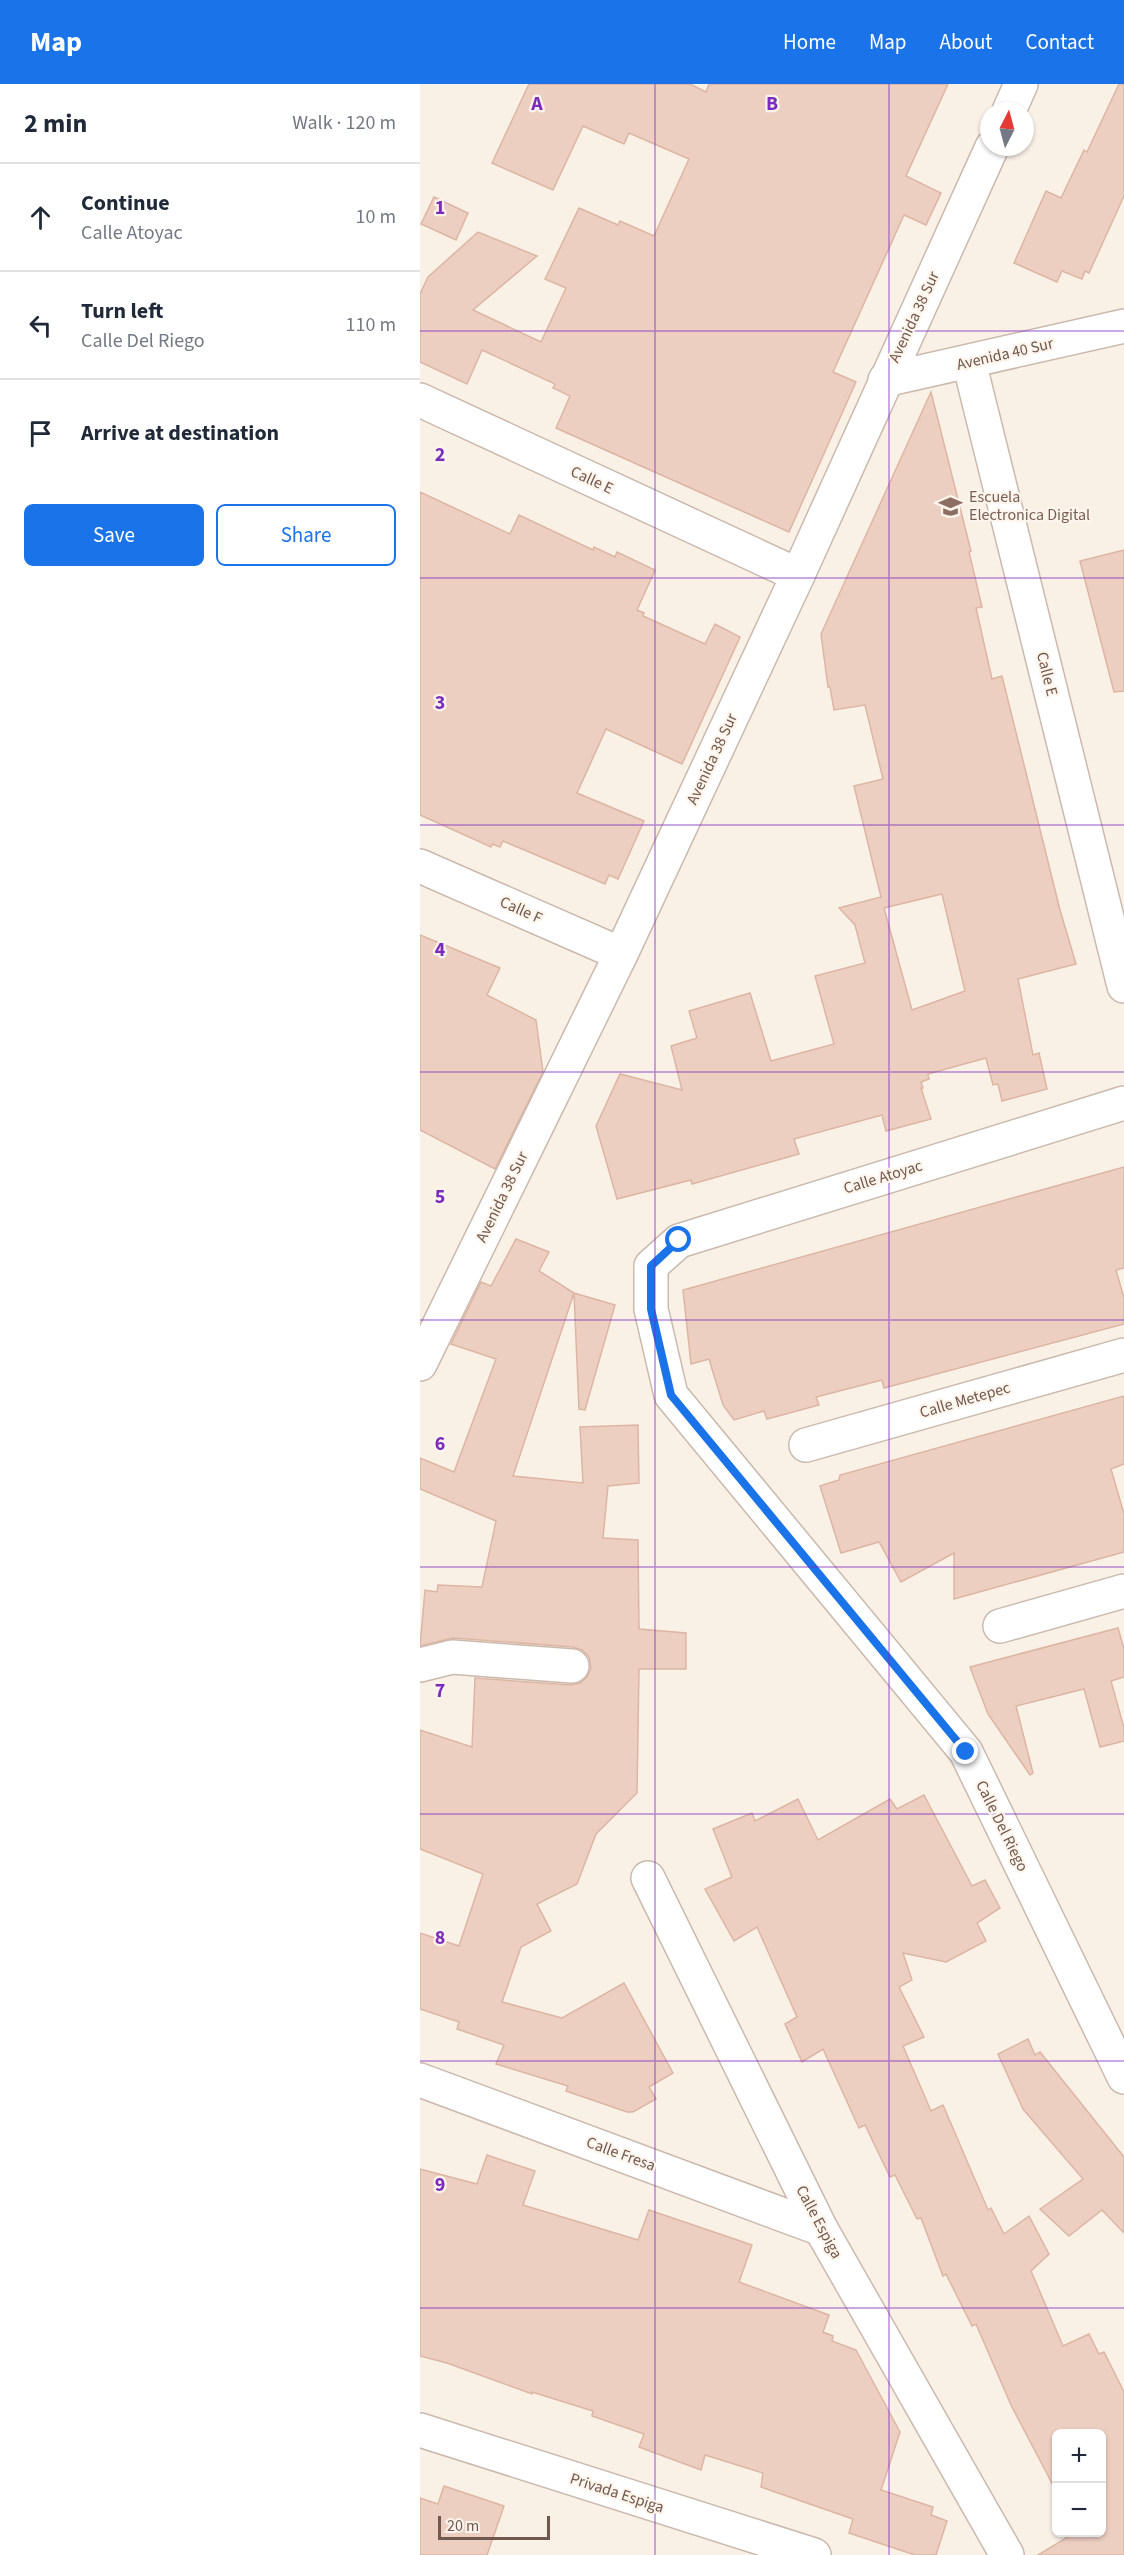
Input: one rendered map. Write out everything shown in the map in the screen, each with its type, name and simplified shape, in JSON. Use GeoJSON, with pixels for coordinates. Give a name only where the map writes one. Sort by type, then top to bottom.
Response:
{"type":"FeatureCollection","features":[{"type":"Feature","properties":{"kind":"street"},"geometry":{"type":"LineString","coordinates":[[1013,102],[1021,84]]}},
{"type":"Feature","properties":{"kind":"street","name":"Avenida 38 Sur"},"geometry":{"type":"LineString","coordinates":[[420,1364],[621,954],[798,575],[988,156]]}},
{"type":"Feature","properties":{"kind":"street","name":"Avenida 40 Sur"},"geometry":{"type":"LineString","coordinates":[[885,380],[1124,326]]}},
{"type":"Feature","properties":{"kind":"street","name":"Calle E"},"geometry":{"type":"LineString","coordinates":[[969,362],[1124,986]]}},
{"type":"Feature","properties":{"kind":"street","name":"Calle E"},"geometry":{"type":"LineString","coordinates":[[420,400],[798,575]]}},
{"type":"Feature","properties":{"kind":"street","name":"Calle F"},"geometry":{"type":"LineString","coordinates":[[420,866],[621,954]]}},
{"type":"Feature","properties":{"kind":"street","name":"Calle Atoyac"},"geometry":{"type":"LineString","coordinates":[[651,1266],[679,1240],[1124,1103]]}},
{"type":"Feature","properties":{"kind":"street","name":"Calle Del Riego"},"geometry":{"type":"LineString","coordinates":[[651,1266],[651,1309],[671,1395],[966,1752],[1124,2078]]}},
{"type":"Feature","properties":{"kind":"street","name":"Calle Metepec"},"geometry":{"type":"LineString","coordinates":[[806,1445],[1124,1355]]}},
{"type":"Feature","properties":{"kind":"street"},"geometry":{"type":"LineString","coordinates":[[1000,1626],[1124,1591]]}},
{"type":"Feature","properties":{"kind":"street"},"geometry":{"type":"LineString","coordinates":[[420,1665],[452,1657],[572,1666]]}},
{"type":"Feature","properties":{"kind":"street","name":"Calle Espiga"},"geometry":{"type":"LineString","coordinates":[[648,1878],[821,2229],[1007,2555]]}},
{"type":"Feature","properties":{"kind":"street","name":"Calle Fresa"},"geometry":{"type":"LineString","coordinates":[[420,2079],[821,2229]]}},
{"type":"Feature","properties":{"kind":"street","name":"Privada Espiga"},"geometry":{"type":"LineString","coordinates":[[420,2430],[814,2555]]}},
{"type":"Feature","properties":{"kind":"building"},"geometry":{"type":"Polygon","coordinates":[[[529,84],[690,84],[706,92],[709,84],[948,84],[906,176],[941,193],[926,225],[904,215],[833,372],[856,382],[789,532],[556,428],[570,396],[553,388],[555,384],[482,350],[467,384],[420,362],[420,294],[428,277],[478,232],[537,256],[473,310],[541,342],[566,288],[545,279],[579,208],[618,225],[620,221],[654,236],[689,159],[629,133],[624,144],[583,126],[553,190],[492,163],[529,84]]]}},
{"type":"Feature","properties":{"kind":"building"},"geometry":{"type":"Polygon","coordinates":[[[1119,84],[1124,84],[1124,196],[1089,273],[1085,271],[1082,279],[1062,271],[1057,282],[1014,263],[1046,191],[1061,198],[1084,150],[1087,152],[1119,84]]]}},
{"type":"Feature","properties":{"kind":"building"},"geometry":{"type":"Polygon","coordinates":[[[434,197],[468,213],[456,240],[421,224],[434,197]]]}},
{"type":"Feature","properties":{"kind":"building"},"geometry":{"type":"Polygon","coordinates":[[[931,392],[971,551],[969,552],[982,607],[976,608],[992,679],[1002,676],[1060,910],[1076,964],[1018,979],[1033,1055],[1039,1053],[1047,1089],[1002,1101],[998,1084],[993,1085],[986,1058],[928,1074],[929,1079],[921,1082],[923,1088],[921,1088],[931,1119],[886,1131],[882,1115],[794,1139],[799,1154],[692,1184],[691,1180],[617,1199],[596,1126],[620,1074],[682,1090],[671,1046],[697,1038],[689,1011],[750,993],[771,1061],[834,1044],[815,976],[865,963],[855,925],[839,908],[881,897],[854,786],[883,779],[865,705],[834,710],[830,687],[828,687],[821,634],[931,392]],[[942,894],[884,908],[912,1010],[965,991],[942,894]]]}},
{"type":"Feature","properties":{"kind":"building"},"geometry":{"type":"Polygon","coordinates":[[[420,492],[510,534],[519,515],[593,550],[594,547],[615,557],[617,552],[655,570],[637,610],[644,613],[643,616],[705,644],[715,624],[740,637],[682,764],[606,729],[577,793],[644,821],[618,879],[609,875],[605,884],[503,841],[500,847],[492,844],[491,847],[420,815],[420,492]]]}},
{"type":"Feature","properties":{"kind":"building"},"geometry":{"type":"Polygon","coordinates":[[[1124,550],[1124,691],[1114,692],[1080,561],[1124,550]]]}},
{"type":"Feature","properties":{"kind":"building"},"geometry":{"type":"Polygon","coordinates":[[[420,935],[500,968],[487,995],[536,1020],[543,1072],[495,1169],[420,1130],[420,935]]]}},
{"type":"Feature","properties":{"kind":"building"},"geometry":{"type":"Polygon","coordinates":[[[1124,1167],[1124,1268],[1116,1270],[1124,1298],[1124,1324],[884,1388],[882,1380],[816,1397],[819,1405],[767,1419],[764,1411],[734,1420],[723,1405],[709,1359],[691,1364],[683,1290],[1124,1167]]]}},
{"type":"Feature","properties":{"kind":"building"},"geometry":{"type":"Polygon","coordinates":[[[516,1239],[549,1252],[539,1271],[574,1293],[513,1476],[583,1483],[580,1427],[638,1425],[639,1483],[608,1486],[603,1538],[638,1540],[639,1629],[686,1633],[686,1669],[639,1669],[637,1793],[596,1834],[577,1884],[537,1904],[551,1931],[521,1947],[502,2002],[562,2018],[624,1983],[673,2073],[649,2087],[656,2099],[633,2112],[566,2091],[568,2086],[496,2064],[504,2045],[457,2029],[459,2022],[420,2009],[420,1933],[459,1946],[483,1874],[420,1849],[420,1730],[472,1747],[475,1678],[571,1685],[580,1683],[587,1677],[591,1668],[589,1657],[582,1650],[573,1647],[453,1638],[420,1646],[425,1590],[437,1592],[438,1585],[482,1587],[496,1521],[420,1489],[420,1458],[454,1472],[496,1359],[451,1344],[481,1282],[491,1286],[516,1239]]]}},
{"type":"Feature","properties":{"kind":"building"},"geometry":{"type":"Polygon","coordinates":[[[574,1293],[615,1305],[585,1410],[579,1409],[574,1293]]]}},
{"type":"Feature","properties":{"kind":"building"},"geometry":{"type":"Polygon","coordinates":[[[1124,1396],[1124,1464],[1111,1469],[1124,1514],[1124,1552],[954,1599],[954,1553],[901,1582],[879,1542],[841,1553],[820,1486],[839,1480],[840,1475],[1124,1396]]]}},
{"type":"Feature","properties":{"kind":"building"},"geometry":{"type":"Polygon","coordinates":[[[1118,1628],[1124,1649],[1124,1677],[1111,1681],[1124,1728],[1124,1741],[1100,1747],[1084,1689],[1016,1706],[1033,1773],[1030,1775],[988,1714],[970,1667],[1118,1628]]]}},
{"type":"Feature","properties":{"kind":"building"},"geometry":{"type":"Polygon","coordinates":[[[924,1795],[972,1886],[985,1880],[1000,1908],[977,1923],[986,1941],[946,1962],[903,1953],[912,1980],[899,1987],[924,2037],[903,2046],[931,2111],[943,2105],[988,2210],[991,2208],[1004,2234],[1029,2216],[1049,2254],[1031,2271],[1063,2346],[1089,2334],[1099,2354],[1104,2352],[1124,2392],[1124,2555],[1038,2555],[1068,2537],[1106,2537],[1106,2429],[1052,2429],[1052,2483],[1011,2405],[976,2324],[972,2326],[946,2274],[943,2276],[921,2218],[917,2219],[895,2175],[890,2177],[865,2125],[859,2128],[823,2049],[802,2062],[785,2024],[797,2017],[757,1927],[734,1941],[705,1889],[732,1877],[713,1829],[752,1813],[755,1821],[798,1799],[818,1840],[890,1799],[897,1809],[924,1795]]]}},
{"type":"Feature","properties":{"kind":"building"},"geometry":{"type":"Polygon","coordinates":[[[1028,2039],[1035,2055],[1040,2052],[1124,2157],[1124,2233],[1102,2210],[1069,2236],[1040,2209],[1083,2179],[1023,2109],[998,2054],[1028,2039]]]}},
{"type":"Feature","properties":{"kind":"building"},"geometry":{"type":"Polygon","coordinates":[[[487,2155],[535,2171],[523,2205],[638,2240],[649,2210],[752,2245],[739,2282],[829,2315],[823,2332],[833,2336],[832,2341],[856,2350],[900,2432],[881,2490],[933,2507],[931,2515],[947,2521],[936,2555],[915,2555],[849,2533],[853,2519],[761,2487],[763,2473],[705,2455],[701,2470],[639,2447],[644,2434],[592,2416],[593,2411],[532,2392],[532,2394],[447,2363],[420,2356],[420,2169],[477,2184],[487,2155]]]}},
{"type":"Feature","properties":{"kind":"building"},"geometry":{"type":"Polygon","coordinates":[[[444,2486],[504,2506],[487,2555],[420,2555],[420,2498],[438,2504],[444,2486]]]}},
{"type":"Feature","properties":{"kind":"place","name":"Escuela Electronica Digital"},"geometry":{"type":"Point","coordinates":[951,506]}},
{"type":"Feature","properties":{"kind":"route"},"geometry":{"type":"LineString","coordinates":[[679,1240],[651,1266],[651,1309],[671,1395],[966,1752]]}}]}
